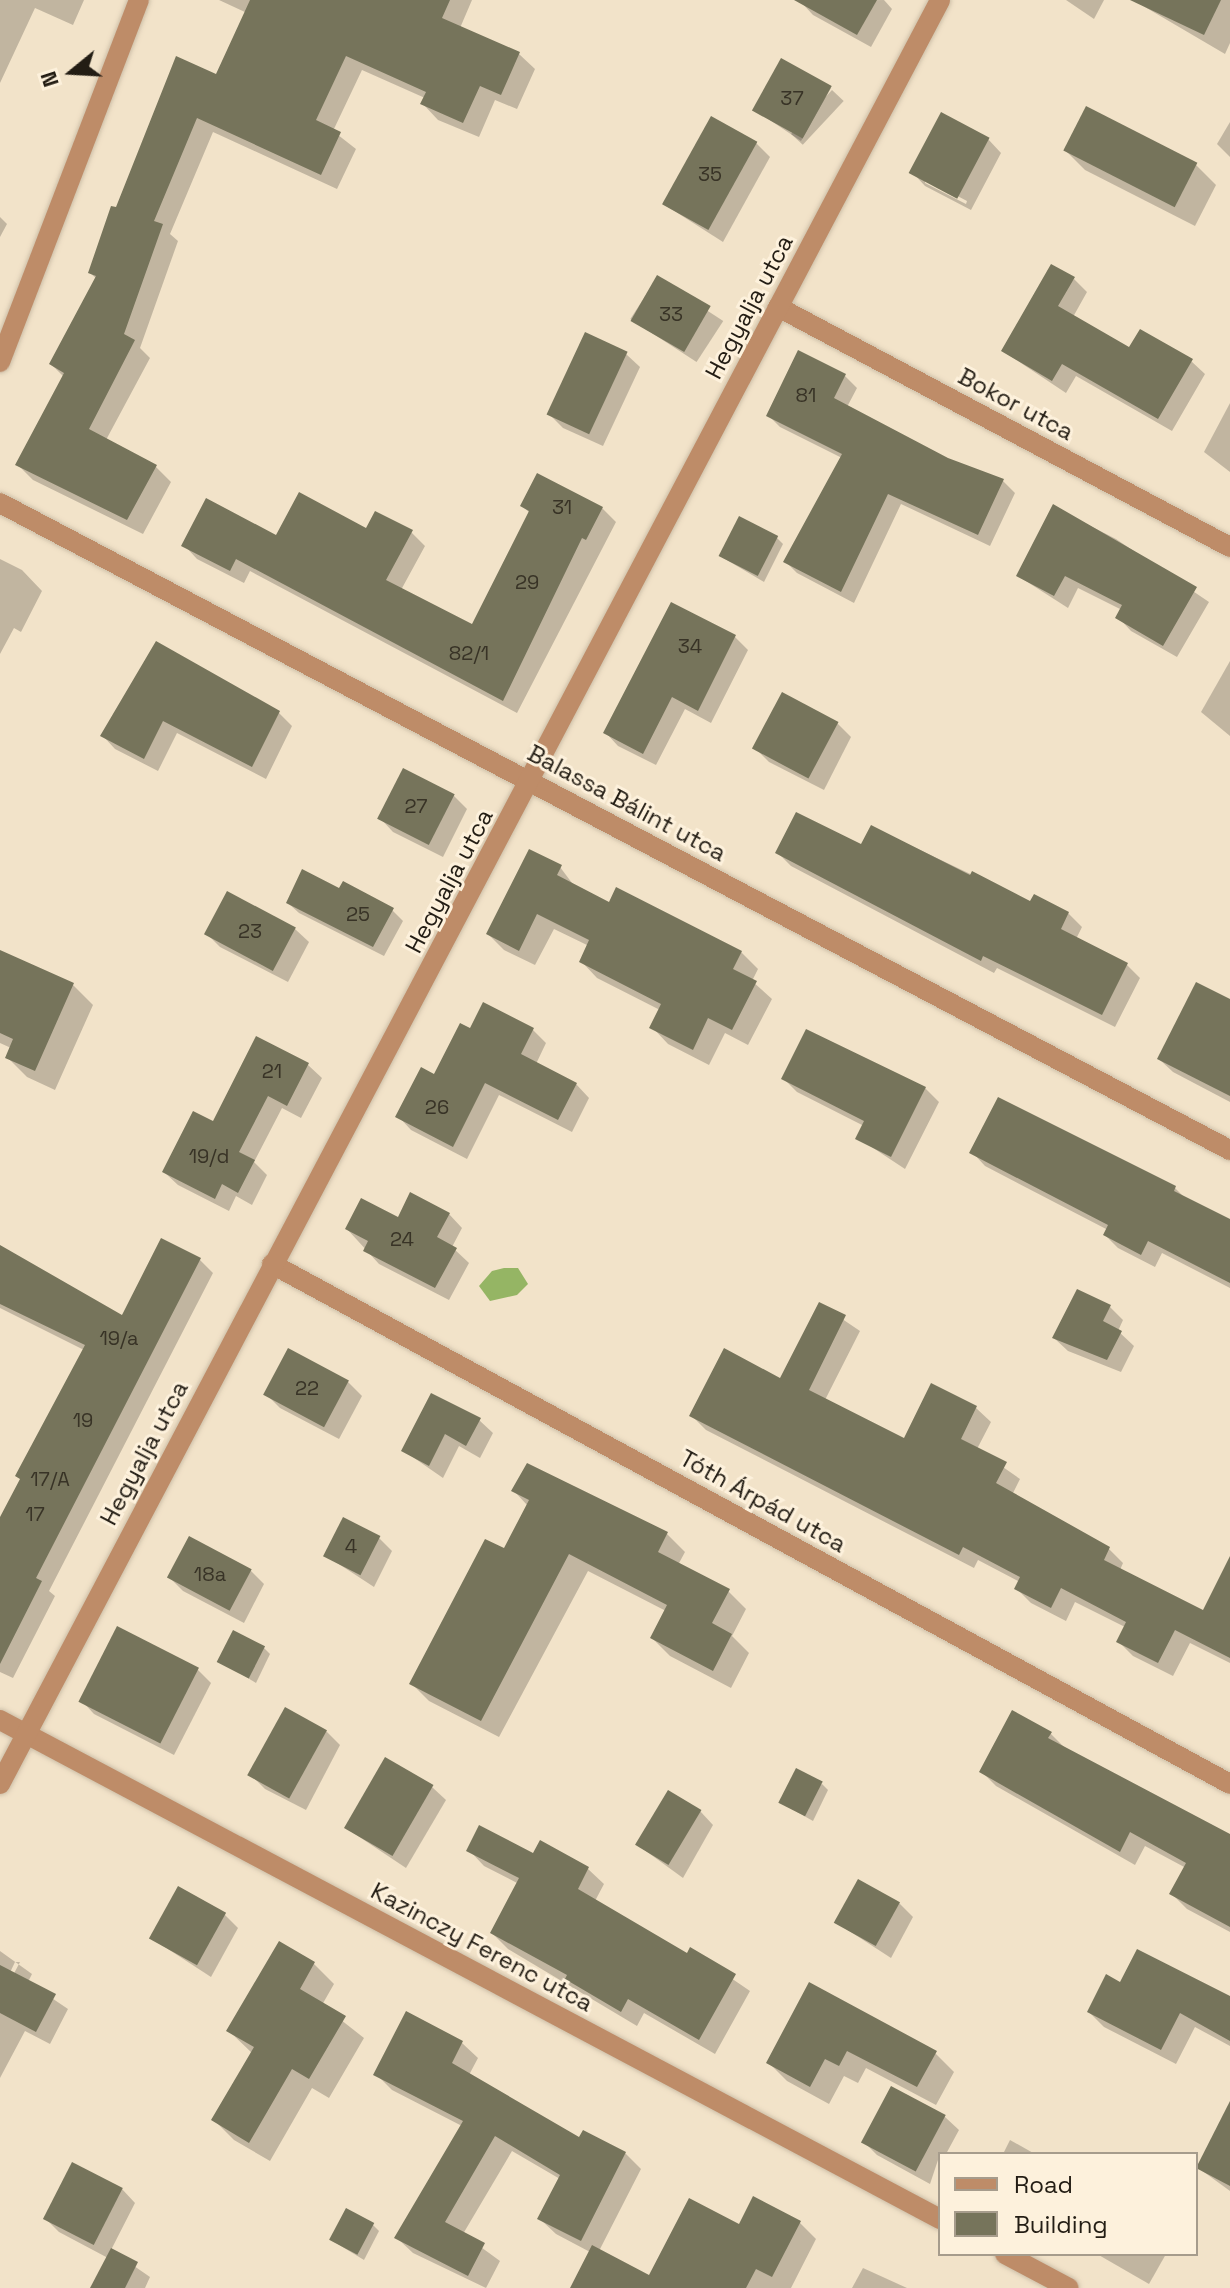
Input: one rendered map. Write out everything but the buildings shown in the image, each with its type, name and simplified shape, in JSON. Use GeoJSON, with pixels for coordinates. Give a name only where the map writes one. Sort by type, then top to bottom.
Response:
{"type":"FeatureCollection","features":[{"type":"Feature","properties":{"kind":"street"},"geometry":{"type":"LineString","coordinates":[[0,362],[139,0]]}},
{"type":"Feature","properties":{"kind":"street","name":"Hegyalja utca"},"geometry":{"type":"LineString","coordinates":[[0,1784],[272,1264],[532,783],[940,0]]}},
{"type":"Feature","properties":{"kind":"street","name":"Bokor utca"},"geometry":{"type":"LineString","coordinates":[[778,307],[1230,547]]}},
{"type":"Feature","properties":{"kind":"street","name":"Balassa Bálint utca"},"geometry":{"type":"LineString","coordinates":[[0,503],[1230,1150]]}},
{"type":"Feature","properties":{"kind":"street","name":"Tóth Árpád utca"},"geometry":{"type":"LineString","coordinates":[[272,1264],[1230,1784]]}},
{"type":"Feature","properties":{"kind":"street","name":"Kazinczy Ferenc utca"},"geometry":{"type":"LineString","coordinates":[[0,1720],[938,2218]]}},
{"type":"Feature","properties":{"kind":"street"},"geometry":{"type":"LineString","coordinates":[[1009,2256],[1069,2288]]}},
{"type":"Feature","properties":{"kind":"shaded area"},"geometry":{"type":"Polygon","coordinates":[[[518,1268],[528,1284],[517,1295],[490,1301],[479,1286],[492,1271],[518,1268]]]}}]}
